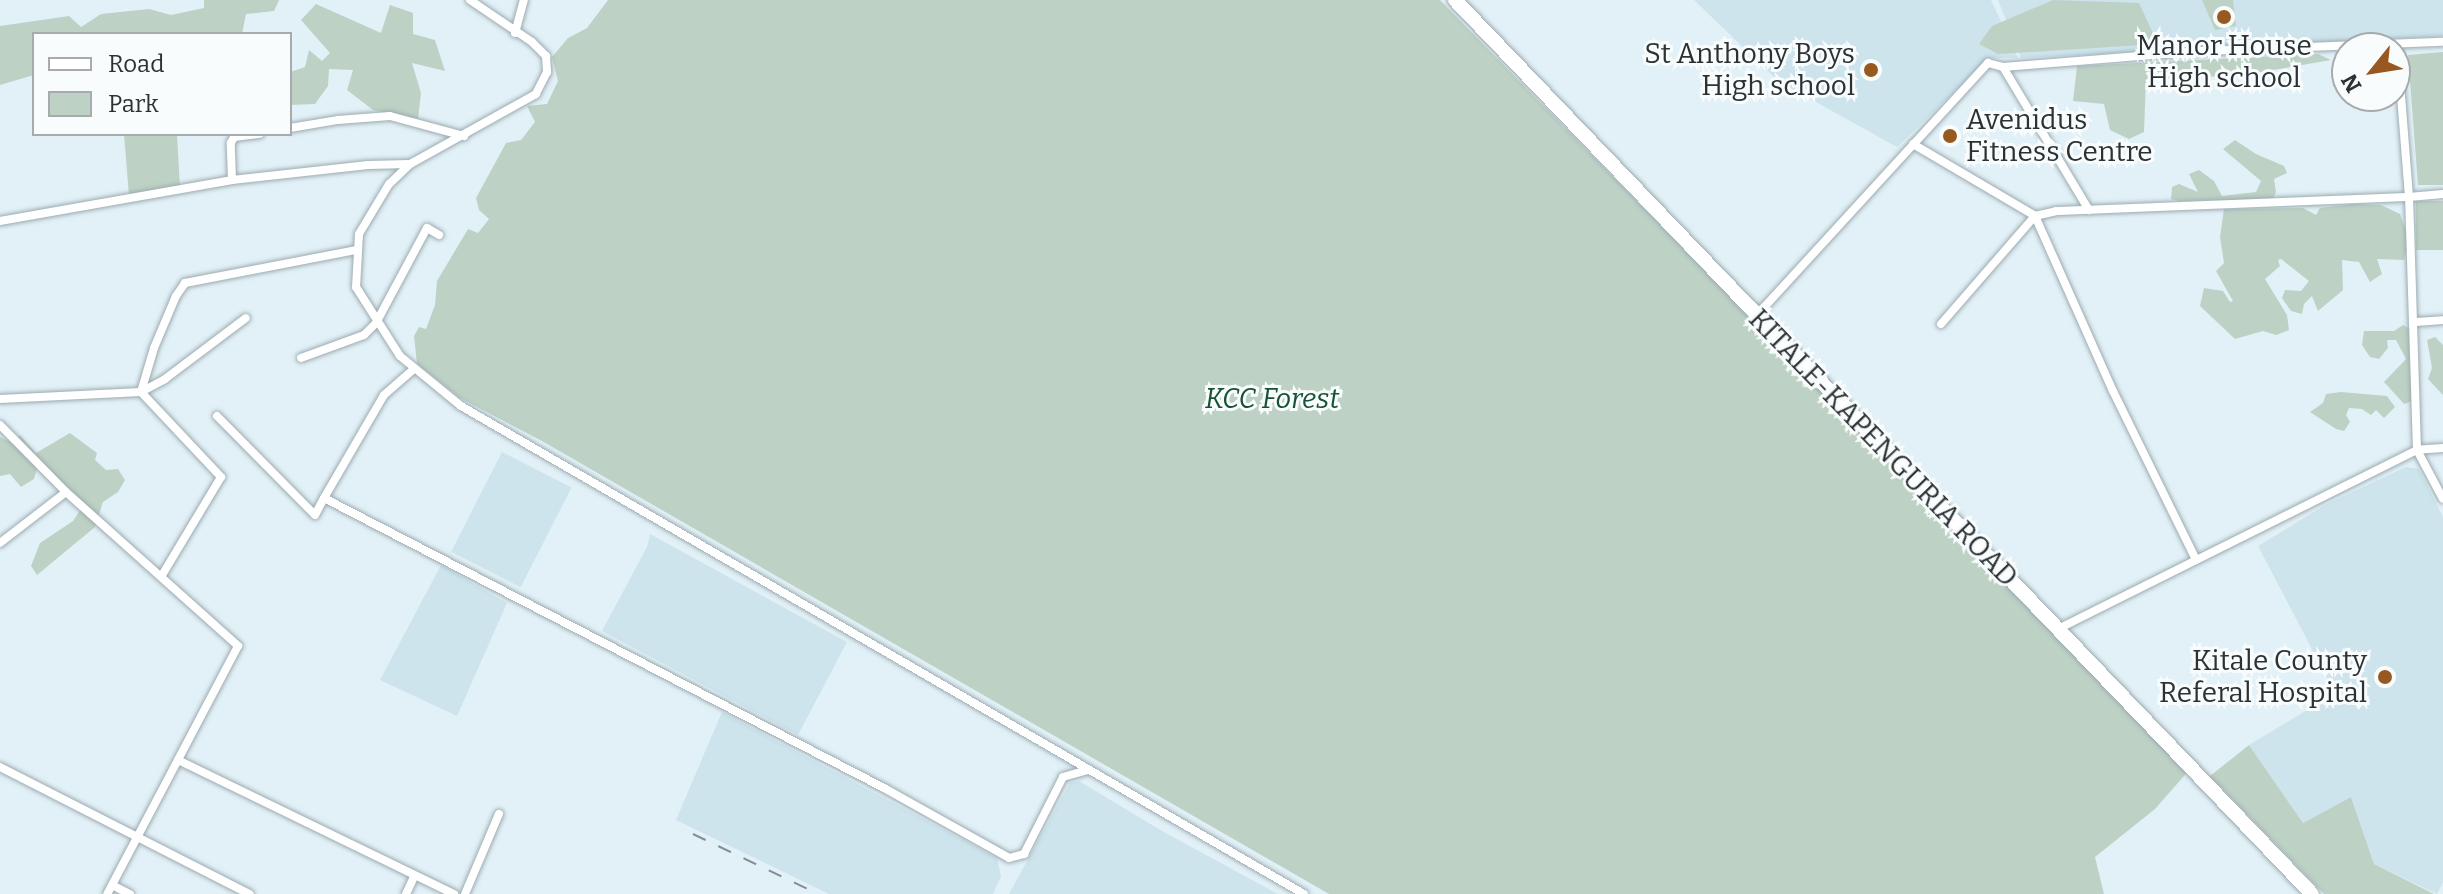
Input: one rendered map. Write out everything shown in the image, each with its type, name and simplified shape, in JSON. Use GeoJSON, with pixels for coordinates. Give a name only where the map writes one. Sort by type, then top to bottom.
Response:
{"type":"FeatureCollection","features":[{"type":"Feature","properties":{"kind":"highway","name":"KITALE-KAPENGURIA ROAD"},"geometry":{"type":"LineString","coordinates":[[1455,0],[2312,894]]}},
{"type":"Feature","properties":{"kind":"street"},"geometry":{"type":"LineString","coordinates":[[470,0],[546,56],[549,64],[542,87],[516,107],[410,164],[375,203],[359,234],[356,287],[376,323],[413,370],[461,406],[1304,894]]}},
{"type":"Feature","properties":{"kind":"street"},"geometry":{"type":"LineString","coordinates":[[515,33],[524,0]]}},
{"type":"Feature","properties":{"kind":"street"},"geometry":{"type":"LineString","coordinates":[[2411,43],[2443,42]]}},
{"type":"Feature","properties":{"kind":"street"},"geometry":{"type":"LineString","coordinates":[[1757,315],[1988,63],[2003,67],[2204,51],[2331,46]]}},
{"type":"Feature","properties":{"kind":"street"},"geometry":{"type":"LineString","coordinates":[[2003,67],[2089,210]]}},
{"type":"Feature","properties":{"kind":"street"},"geometry":{"type":"LineString","coordinates":[[2402,112],[2416,322],[2417,450],[2443,499]]}},
{"type":"Feature","properties":{"kind":"street"},"geometry":{"type":"LineString","coordinates":[[292,128],[390,116],[464,136]]}},
{"type":"Feature","properties":{"kind":"street"},"geometry":{"type":"LineString","coordinates":[[232,180],[231,143],[234,137],[243,136]]}},
{"type":"Feature","properties":{"kind":"street"},"geometry":{"type":"LineString","coordinates":[[1913,144],[2035,216],[2113,391],[2196,560]]}},
{"type":"Feature","properties":{"kind":"street"},"geometry":{"type":"LineString","coordinates":[[0,221],[232,180],[368,165],[410,164]]}},
{"type":"Feature","properties":{"kind":"street"},"geometry":{"type":"LineString","coordinates":[[1941,324],[2035,216],[2089,210],[2443,194]]}},
{"type":"Feature","properties":{"kind":"street"},"geometry":{"type":"LineString","coordinates":[[301,358],[364,335],[376,323],[427,228],[439,235]]}},
{"type":"Feature","properties":{"kind":"street"},"geometry":{"type":"LineString","coordinates":[[141,392],[154,348],[176,296],[185,283],[357,250]]}},
{"type":"Feature","properties":{"kind":"street"},"geometry":{"type":"LineString","coordinates":[[0,399],[141,392],[165,379],[246,318]]}},
{"type":"Feature","properties":{"kind":"street"},"geometry":{"type":"LineString","coordinates":[[2416,322],[2443,320]]}},
{"type":"Feature","properties":{"kind":"street"},"geometry":{"type":"LineString","coordinates":[[217,416],[315,515],[384,395],[413,370]]}},
{"type":"Feature","properties":{"kind":"street"},"geometry":{"type":"LineString","coordinates":[[141,392],[221,477],[162,575]]}},
{"type":"Feature","properties":{"kind":"street"},"geometry":{"type":"LineString","coordinates":[[0,425],[4,437],[238,646],[107,894]]}},
{"type":"Feature","properties":{"kind":"street"},"geometry":{"type":"LineString","coordinates":[[2057,630],[2417,450],[2443,448]]}},
{"type":"Feature","properties":{"kind":"street"},"geometry":{"type":"LineString","coordinates":[[0,543],[66,492]]}},
{"type":"Feature","properties":{"kind":"street"},"geometry":{"type":"LineString","coordinates":[[324,498],[870,780],[1009,858],[1024,854],[1063,777],[1088,770]]}},
{"type":"Feature","properties":{"kind":"street"},"geometry":{"type":"LineString","coordinates":[[178,760],[454,894]]}},
{"type":"Feature","properties":{"kind":"street"},"geometry":{"type":"LineString","coordinates":[[0,767],[249,894]]}},
{"type":"Feature","properties":{"kind":"street"},"geometry":{"type":"LineString","coordinates":[[465,894],[499,814]]}},
{"type":"Feature","properties":{"kind":"street"},"geometry":{"type":"LineString","coordinates":[[406,894],[414,877]]}},
{"type":"Feature","properties":{"kind":"street"},"geometry":{"type":"LineString","coordinates":[[112,885],[130,894]]}},
{"type":"Feature","properties":{"kind":"shaded area","name":"St Anthony Boys High school"},"geometry":{"type":"Polygon","coordinates":[[[1694,0],[1991,0],[2018,58],[1989,58],[1897,147],[1778,81],[1694,0]]]}},
{"type":"Feature","properties":{"kind":"shaded area","name":"Manor House High school"},"geometry":{"type":"Polygon","coordinates":[[[1998,0],[2443,0],[2443,36],[2411,38],[2411,32],[2331,32],[2331,42],[2021,58],[1998,0]]]}},
{"type":"Feature","properties":{"kind":"shaded area"},"geometry":{"type":"Polygon","coordinates":[[[502,452],[571,487],[521,587],[451,552],[502,452]]]}},
{"type":"Feature","properties":{"kind":"shaded area","name":"Kitale County Referal Hospital"},"geometry":{"type":"Polygon","coordinates":[[[2406,467],[2419,469],[2443,517],[2443,882],[2437,894],[2374,864],[2351,797],[2303,823],[2249,745],[2335,693],[2258,546],[2327,504],[2406,467]]]}},
{"type":"Feature","properties":{"kind":"shaded area"},"geometry":{"type":"Polygon","coordinates":[[[650,534],[847,642],[798,735],[602,631],[647,547],[650,534]]]}},
{"type":"Feature","properties":{"kind":"shaded area"},"geometry":{"type":"Polygon","coordinates":[[[441,565],[507,603],[457,716],[380,680],[441,565]]]}},
{"type":"Feature","properties":{"kind":"shaded area"},"geometry":{"type":"Polygon","coordinates":[[[722,712],[997,858],[1001,876],[993,894],[829,894],[676,820],[722,712]]]}},
{"type":"Feature","properties":{"kind":"shaded area"},"geometry":{"type":"Polygon","coordinates":[[[1079,781],[1162,831],[1278,894],[1009,894],[1070,783],[1079,781]]]}},
{"type":"Feature","properties":{"kind":"green space"},"geometry":{"type":"Polygon","coordinates":[[[204,0],[279,0],[274,11],[246,14],[242,32],[32,32],[32,76],[0,85],[0,26],[69,16],[81,27],[101,14],[149,9],[171,15],[204,8],[204,0]]]}},
{"type":"Feature","properties":{"kind":"green space","name":"KCC Forest"},"geometry":{"type":"Polygon","coordinates":[[[608,0],[1440,0],[2191,768],[2155,809],[2095,857],[2104,894],[1329,894],[542,441],[460,398],[417,364],[414,336],[419,327],[426,329],[435,305],[437,281],[468,229],[478,233],[489,219],[479,210],[476,198],[506,143],[521,140],[535,122],[527,106],[547,104],[558,81],[552,57],[568,38],[587,28],[608,0]]]}},
{"type":"Feature","properties":{"kind":"green space"},"geometry":{"type":"Polygon","coordinates":[[[2053,0],[2139,3],[2158,44],[1998,54],[1979,44],[1992,26],[2053,0]]]}},
{"type":"Feature","properties":{"kind":"green space"},"geometry":{"type":"Polygon","coordinates":[[[2202,0],[2233,0],[2236,26],[2215,30],[2202,0]]]}},
{"type":"Feature","properties":{"kind":"green space"},"geometry":{"type":"Polygon","coordinates":[[[316,4],[381,33],[390,5],[413,13],[413,34],[435,40],[445,71],[412,63],[421,93],[418,119],[373,110],[347,90],[353,70],[329,69],[328,86],[315,104],[292,105],[292,71],[305,67],[309,50],[322,61],[330,53],[301,20],[316,4]]]}},
{"type":"Feature","properties":{"kind":"green space"},"geometry":{"type":"Polygon","coordinates":[[[2443,52],[2443,185],[2418,185],[2411,55],[2443,52]]]}},
{"type":"Feature","properties":{"kind":"green space"},"geometry":{"type":"Polygon","coordinates":[[[2318,54],[2331,60],[2244,75],[2146,80],[2144,132],[2129,139],[2110,130],[2104,104],[2073,101],[2077,66],[2318,54]]]}},
{"type":"Feature","properties":{"kind":"green space"},"geometry":{"type":"Polygon","coordinates":[[[124,136],[177,136],[180,188],[129,196],[124,136]]]}},
{"type":"Feature","properties":{"kind":"green space"},"geometry":{"type":"Polygon","coordinates":[[[2235,140],[2256,154],[2284,166],[2287,173],[2274,179],[2276,192],[2273,199],[2171,199],[2172,187],[2179,184],[2198,192],[2189,174],[2199,170],[2214,181],[2222,196],[2256,192],[2261,181],[2223,149],[2235,140]]]}},
{"type":"Feature","properties":{"kind":"green space"},"geometry":{"type":"Polygon","coordinates":[[[2416,201],[2443,201],[2443,250],[2416,250],[2416,201]]]}},
{"type":"Feature","properties":{"kind":"green space"},"geometry":{"type":"Polygon","coordinates":[[[2352,204],[2381,205],[2400,214],[2409,239],[2404,260],[2377,259],[2382,274],[2370,282],[2359,262],[2342,260],[2343,290],[2318,311],[2312,296],[2304,304],[2302,314],[2291,311],[2282,298],[2285,290],[2301,291],[2309,281],[2281,259],[2278,260],[2280,266],[2265,279],[2287,315],[2289,330],[2276,335],[2263,331],[2235,339],[2200,306],[2204,288],[2223,291],[2230,302],[2233,301],[2216,271],[2224,263],[2220,237],[2224,209],[2303,208],[2316,215],[2320,208],[2352,204]]]}},
{"type":"Feature","properties":{"kind":"green space"},"geometry":{"type":"Polygon","coordinates":[[[2403,325],[2410,329],[2413,401],[2404,404],[2384,382],[2406,359],[2396,340],[2387,340],[2388,348],[2379,359],[2370,357],[2362,345],[2364,331],[2394,331],[2403,325]]]}},
{"type":"Feature","properties":{"kind":"green space"},"geometry":{"type":"Polygon","coordinates":[[[2435,337],[2443,345],[2443,395],[2428,379],[2432,368],[2427,340],[2435,337]]]}},
{"type":"Feature","properties":{"kind":"green space"},"geometry":{"type":"Polygon","coordinates":[[[2341,392],[2387,396],[2395,407],[2384,418],[2376,410],[2371,415],[2362,409],[2349,408],[2346,415],[2350,422],[2344,431],[2336,429],[2310,412],[2323,403],[2326,394],[2341,392]]]}},
{"type":"Feature","properties":{"kind":"green space"},"geometry":{"type":"Polygon","coordinates":[[[70,433],[97,453],[95,460],[106,470],[118,469],[125,480],[118,492],[103,502],[95,527],[37,575],[31,566],[40,543],[73,521],[85,503],[55,487],[37,468],[34,479],[21,487],[10,474],[0,476],[0,437],[13,443],[20,435],[36,453],[70,433]]]}},
{"type":"Feature","properties":{"kind":"green space"},"geometry":{"type":"Polygon","coordinates":[[[2249,745],[2303,823],[2351,797],[2374,864],[2434,894],[2324,894],[2210,776],[2249,745]]]}},
{"type":"Feature","properties":{"kind":"railway"},"geometry":{"type":"LineString","coordinates":[[693,834],[818,894]]}},
{"type":"Feature","properties":{"kind":"place","name":"Manor House High school"},"geometry":{"type":"Point","coordinates":[2224,17]}},
{"type":"Feature","properties":{"kind":"place","name":"St Anthony Boys High school"},"geometry":{"type":"Point","coordinates":[1871,70]}},
{"type":"Feature","properties":{"kind":"place","name":"Avenidus Fitness Centre"},"geometry":{"type":"Point","coordinates":[1950,136]}},
{"type":"Feature","properties":{"kind":"place","name":"Kitale County Referal Hospital"},"geometry":{"type":"Point","coordinates":[2385,677]}}]}
